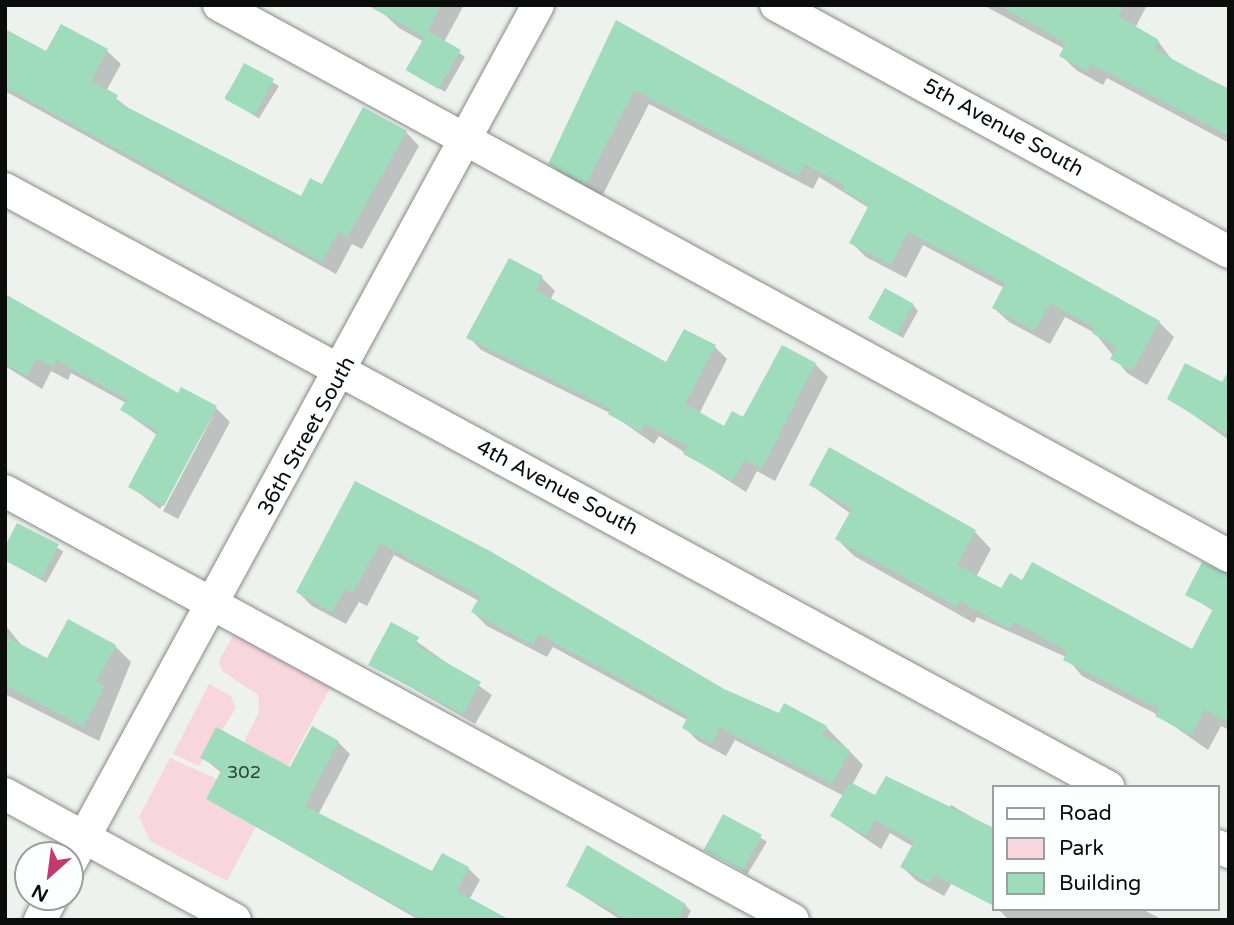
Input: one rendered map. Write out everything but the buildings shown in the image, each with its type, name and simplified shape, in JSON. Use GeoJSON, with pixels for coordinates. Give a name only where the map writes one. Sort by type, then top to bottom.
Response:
{"type":"FeatureCollection","features":[{"type":"Feature","properties":{"kind":"street"},"geometry":{"type":"LineString","coordinates":[[219,5],[1229,556]]}},
{"type":"Feature","properties":{"kind":"street","name":"36th Street South"},"geometry":{"type":"LineString","coordinates":[[82,841],[343,372],[538,5]]}},
{"type":"Feature","properties":{"kind":"street","name":"5th Avenue South"},"geometry":{"type":"LineString","coordinates":[[776,5],[1229,251]]}},
{"type":"Feature","properties":{"kind":"street","name":"4th Avenue South"},"geometry":{"type":"LineString","coordinates":[[5,189],[1104,785]]}},
{"type":"Feature","properties":{"kind":"street"},"geometry":{"type":"LineString","coordinates":[[5,491],[793,920]]}},
{"type":"Feature","properties":{"kind":"street"},"geometry":{"type":"LineString","coordinates":[[5,794],[65,841]]}},
{"type":"Feature","properties":{"kind":"street"},"geometry":{"type":"LineString","coordinates":[[84,853],[235,920]]}},
{"type":"Feature","properties":{"kind":"green space"},"geometry":{"type":"Polygon","coordinates":[[[234,634],[331,686],[227,881],[150,841],[139,817],[170,758],[217,779],[206,799],[243,819],[275,759],[244,742],[259,712],[258,695],[221,670],[219,661],[234,634]]]}},
{"type":"Feature","properties":{"kind":"green space"},"geometry":{"type":"Polygon","coordinates":[[[209,684],[231,696],[236,708],[199,766],[173,754],[209,684]]]}}]}
